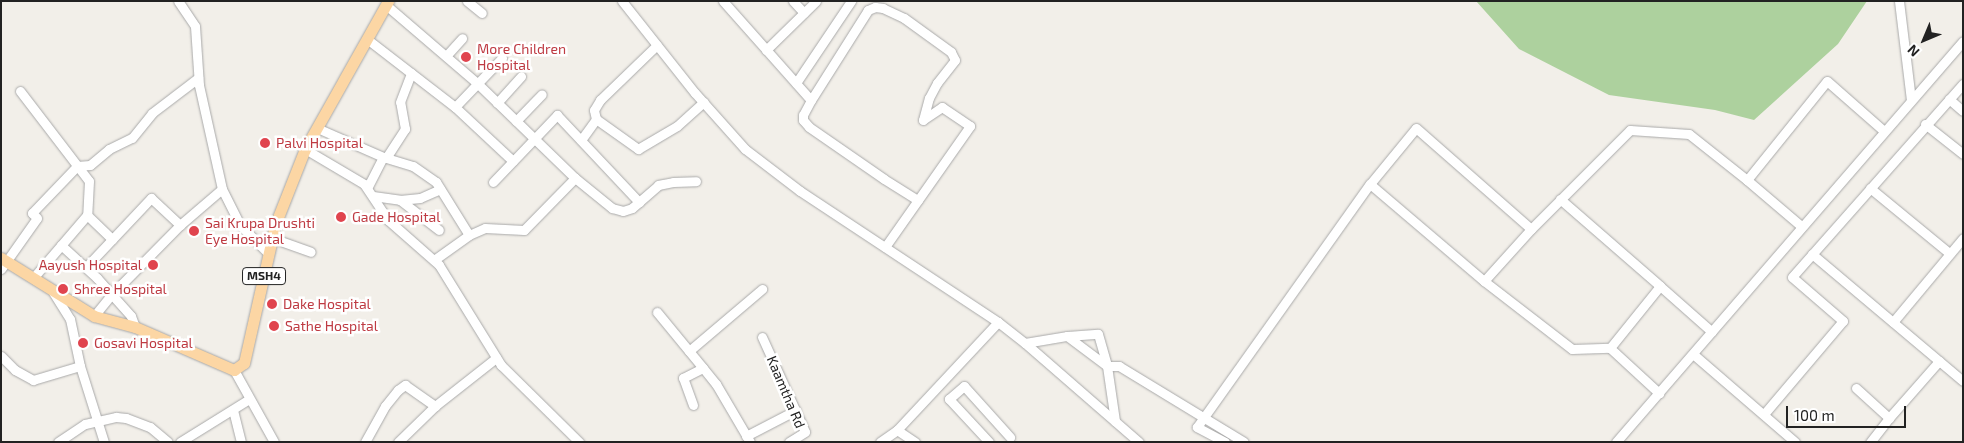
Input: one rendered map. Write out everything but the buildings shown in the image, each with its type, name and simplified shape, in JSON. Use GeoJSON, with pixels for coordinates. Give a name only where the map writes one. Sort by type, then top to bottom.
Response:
{"type":"FeatureCollection","features":[{"type":"Feature","properties":{"kind":"main road","name":"MSH4"},"geometry":{"type":"LineString","coordinates":[[234,370],[244,363],[275,225],[305,150],[387,3]]}},
{"type":"Feature","properties":{"kind":"main road"},"geometry":{"type":"LineString","coordinates":[[3,263],[51,288],[94,316],[135,327],[234,370]]}},
{"type":"Feature","properties":{"kind":"street"},"geometry":{"type":"LineString","coordinates":[[178,1],[195,26],[198,78],[222,189],[240,225],[269,254]]}},
{"type":"Feature","properties":{"kind":"street"},"geometry":{"type":"LineString","coordinates":[[467,1],[482,13]]}},
{"type":"Feature","properties":{"kind":"street"},"geometry":{"type":"LineString","coordinates":[[622,1],[745,149],[800,191],[998,322],[1025,343],[1139,442]]}},
{"type":"Feature","properties":{"kind":"street"},"geometry":{"type":"LineString","coordinates":[[793,1],[804,13]]}},
{"type":"Feature","properties":{"kind":"street"},"geometry":{"type":"LineString","coordinates":[[766,50],[816,1]]}},
{"type":"Feature","properties":{"kind":"street"},"geometry":{"type":"LineString","coordinates":[[796,83],[851,1]]}},
{"type":"Feature","properties":{"kind":"street"},"geometry":{"type":"LineString","coordinates":[[1899,1],[1911,100]]}},
{"type":"Feature","properties":{"kind":"street"},"geometry":{"type":"LineString","coordinates":[[726,2],[811,100]]}},
{"type":"Feature","properties":{"kind":"street"},"geometry":{"type":"LineString","coordinates":[[387,3],[477,83],[575,178],[612,208],[624,210],[632,208],[658,185],[696,181]]}},
{"type":"Feature","properties":{"kind":"street"},"geometry":{"type":"LineString","coordinates":[[885,247],[970,126],[942,107],[923,120],[929,98],[937,83],[955,60],[951,52],[904,18],[883,8],[875,7],[868,10],[811,100],[803,115],[803,120],[809,127],[918,200]]}},
{"type":"Feature","properties":{"kind":"street"},"geometry":{"type":"LineString","coordinates":[[446,56],[462,38]]}},
{"type":"Feature","properties":{"kind":"street"},"geometry":{"type":"LineString","coordinates":[[367,39],[455,107],[513,161]]}},
{"type":"Feature","properties":{"kind":"street"},"geometry":{"type":"LineString","coordinates":[[1616,442],[1963,41]]}},
{"type":"Feature","properties":{"kind":"street"},"geometry":{"type":"LineString","coordinates":[[657,45],[600,100],[594,110],[596,119],[638,149],[677,126],[704,102]]}},
{"type":"Feature","properties":{"kind":"street"},"geometry":{"type":"LineString","coordinates":[[455,107],[502,58]]}},
{"type":"Feature","properties":{"kind":"street"},"geometry":{"type":"LineString","coordinates":[[368,187],[385,157],[405,129],[400,102],[411,73]]}},
{"type":"Feature","properties":{"kind":"street"},"geometry":{"type":"LineString","coordinates":[[497,103],[521,76]]}},
{"type":"Feature","properties":{"kind":"street"},"geometry":{"type":"LineString","coordinates":[[3,263],[37,218],[32,213],[77,166],[90,165],[109,149],[132,138],[152,113],[198,78]]}},
{"type":"Feature","properties":{"kind":"street"},"geometry":{"type":"LineString","coordinates":[[1747,180],[1827,81],[1884,131]]}},
{"type":"Feature","properties":{"kind":"street"},"geometry":{"type":"LineString","coordinates":[[1764,414],[1843,321],[1792,277],[1925,124],[1963,84]]}},
{"type":"Feature","properties":{"kind":"street"},"geometry":{"type":"LineString","coordinates":[[20,91],[89,181],[87,215],[33,278]]}},
{"type":"Feature","properties":{"kind":"street"},"geometry":{"type":"LineString","coordinates":[[516,121],[542,94]]}},
{"type":"Feature","properties":{"kind":"street"},"geometry":{"type":"LineString","coordinates":[[1949,99],[1963,111]]}},
{"type":"Feature","properties":{"kind":"street"},"geometry":{"type":"LineString","coordinates":[[492,182],[557,115],[639,202]]}},
{"type":"Feature","properties":{"kind":"street"},"geometry":{"type":"LineString","coordinates":[[581,140],[596,119]]}},
{"type":"Feature","properties":{"kind":"street"},"geometry":{"type":"LineString","coordinates":[[1925,124],[1963,154]]}},
{"type":"Feature","properties":{"kind":"street"},"geometry":{"type":"LineString","coordinates":[[317,128],[385,157],[414,166],[436,182],[469,235]]}},
{"type":"Feature","properties":{"kind":"street"},"geometry":{"type":"LineString","coordinates":[[1225,442],[1207,437],[1197,427],[1370,184],[1416,128],[1531,229]]}},
{"type":"Feature","properties":{"kind":"street"},"geometry":{"type":"LineString","coordinates":[[1484,281],[1560,199],[1630,130],[1689,134],[1801,226]]}},
{"type":"Feature","properties":{"kind":"street"},"geometry":{"type":"LineString","coordinates":[[305,150],[354,177],[368,187],[388,220],[434,260],[451,283],[496,358],[579,442]]}},
{"type":"Feature","properties":{"kind":"street"},"geometry":{"type":"LineString","coordinates":[[434,260],[469,235],[485,228],[524,230],[575,178]]}},
{"type":"Feature","properties":{"kind":"street"},"geometry":{"type":"LineString","coordinates":[[1370,184],[1484,281],[1572,350],[1610,348],[1659,392]]}},
{"type":"Feature","properties":{"kind":"street"},"geometry":{"type":"LineString","coordinates":[[1870,188],[1949,253]]}},
{"type":"Feature","properties":{"kind":"street"},"geometry":{"type":"LineString","coordinates":[[94,316],[112,294],[180,225],[222,189]]}},
{"type":"Feature","properties":{"kind":"street"},"geometry":{"type":"LineString","coordinates":[[373,196],[400,200],[420,198],[440,189]]}},
{"type":"Feature","properties":{"kind":"street"},"geometry":{"type":"LineString","coordinates":[[86,267],[151,198],[180,225]]}},
{"type":"Feature","properties":{"kind":"street"},"geometry":{"type":"LineString","coordinates":[[1560,199],[1712,332]]}},
{"type":"Feature","properties":{"kind":"street"},"geometry":{"type":"LineString","coordinates":[[400,200],[439,230]]}},
{"type":"Feature","properties":{"kind":"street"},"geometry":{"type":"LineString","coordinates":[[87,215],[112,239]]}},
{"type":"Feature","properties":{"kind":"street"},"geometry":{"type":"LineString","coordinates":[[272,238],[311,252]]}},
{"type":"Feature","properties":{"kind":"street"},"geometry":{"type":"LineString","coordinates":[[1893,322],[1963,238]]}},
{"type":"Feature","properties":{"kind":"street"},"geometry":{"type":"LineString","coordinates":[[61,245],[112,294],[131,316],[135,327]]}},
{"type":"Feature","properties":{"kind":"street"},"geometry":{"type":"LineString","coordinates":[[1812,254],[1963,381]]}},
{"type":"Feature","properties":{"kind":"street"},"geometry":{"type":"LineString","coordinates":[[1610,348],[1660,286]]}},
{"type":"Feature","properties":{"kind":"street"},"geometry":{"type":"LineString","coordinates":[[51,288],[70,319],[80,366],[104,442]]}},
{"type":"Feature","properties":{"kind":"street"},"geometry":{"type":"LineString","coordinates":[[689,351],[762,289]]}},
{"type":"Feature","properties":{"kind":"street"},"geometry":{"type":"LineString","coordinates":[[657,312],[716,384],[748,439],[796,410]]}},
{"type":"Feature","properties":{"kind":"street"},"geometry":{"type":"LineString","coordinates":[[880,442],[897,430],[998,322]]}},
{"type":"Feature","properties":{"kind":"street"},"geometry":{"type":"LineString","coordinates":[[1025,343],[1067,336],[1098,334],[1107,366],[1115,421]]}},
{"type":"Feature","properties":{"kind":"street"},"geometry":{"type":"LineString","coordinates":[[1067,336],[1107,366],[1119,366],[1244,442]]}},
{"type":"Feature","properties":{"kind":"street","name":"Kaamtha Rd"},"geometry":{"type":"LineString","coordinates":[[762,337],[805,432],[790,442]]}},
{"type":"Feature","properties":{"kind":"street"},"geometry":{"type":"LineString","coordinates":[[1693,354],[1795,442]]}},
{"type":"Feature","properties":{"kind":"street"},"geometry":{"type":"LineString","coordinates":[[2,358],[27,378],[34,380],[80,366]]}},
{"type":"Feature","properties":{"kind":"street"},"geometry":{"type":"LineString","coordinates":[[398,442],[435,406],[496,358]]}},
{"type":"Feature","properties":{"kind":"street"},"geometry":{"type":"LineString","coordinates":[[1870,442],[1939,361]]}},
{"type":"Feature","properties":{"kind":"street"},"geometry":{"type":"LineString","coordinates":[[693,405],[683,378],[702,368]]}},
{"type":"Feature","properties":{"kind":"street"},"geometry":{"type":"LineString","coordinates":[[234,370],[274,442]]}},
{"type":"Feature","properties":{"kind":"street"},"geometry":{"type":"LineString","coordinates":[[365,442],[384,406],[405,385],[435,406]]}},
{"type":"Feature","properties":{"kind":"street"},"geometry":{"type":"LineString","coordinates":[[949,399],[964,386],[1010,437]]}},
{"type":"Feature","properties":{"kind":"street"},"geometry":{"type":"LineString","coordinates":[[938,387],[989,442]]}},
{"type":"Feature","properties":{"kind":"street"},"geometry":{"type":"LineString","coordinates":[[1856,388],[1889,418]]}},
{"type":"Feature","properties":{"kind":"street"},"geometry":{"type":"LineString","coordinates":[[180,442],[249,399]]}},
{"type":"Feature","properties":{"kind":"street"},"geometry":{"type":"LineString","coordinates":[[233,410],[241,442]]}},
{"type":"Feature","properties":{"kind":"street"},"geometry":{"type":"LineString","coordinates":[[58,442],[74,429],[96,420],[126,418],[150,427],[168,442]]}},
{"type":"Feature","properties":{"kind":"street"},"geometry":{"type":"LineString","coordinates":[[897,430],[915,442]]}},
{"type":"Feature","properties":{"kind":"green space"},"geometry":{"type":"Polygon","coordinates":[[[1476,1],[1867,1],[1838,44],[1754,120],[1715,110],[1609,95],[1519,49],[1476,1]]]}},
{"type":"Feature","properties":{"kind":"place","name":"More Children Hospital"},"geometry":{"type":"Point","coordinates":[466,57]}},
{"type":"Feature","properties":{"kind":"place","name":"Palvi Hospital"},"geometry":{"type":"Point","coordinates":[265,143]}},
{"type":"Feature","properties":{"kind":"place","name":"Gade Hospital"},"geometry":{"type":"Point","coordinates":[341,217]}},
{"type":"Feature","properties":{"kind":"place","name":"Sai Krupa Drushti Eye Hospital"},"geometry":{"type":"Point","coordinates":[194,231]}},
{"type":"Feature","properties":{"kind":"place","name":"Aayush Hospital"},"geometry":{"type":"Point","coordinates":[153,265]}},
{"type":"Feature","properties":{"kind":"place","name":"Shree Hospital"},"geometry":{"type":"Point","coordinates":[63,289]}},
{"type":"Feature","properties":{"kind":"place","name":"Dake Hospital"},"geometry":{"type":"Point","coordinates":[272,304]}},
{"type":"Feature","properties":{"kind":"place","name":"Sathe Hospital"},"geometry":{"type":"Point","coordinates":[274,326]}},
{"type":"Feature","properties":{"kind":"place","name":"Gosavi Hospital"},"geometry":{"type":"Point","coordinates":[83,343]}}]}
